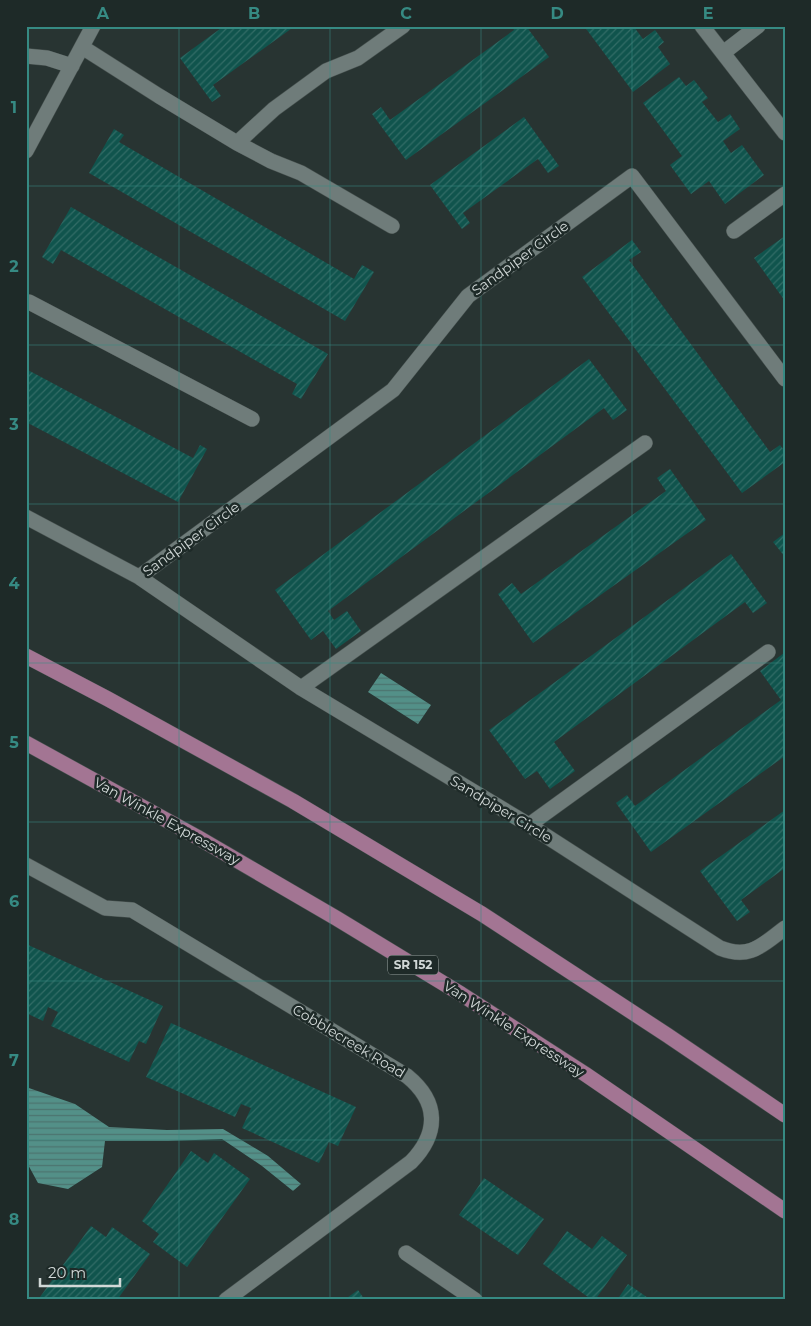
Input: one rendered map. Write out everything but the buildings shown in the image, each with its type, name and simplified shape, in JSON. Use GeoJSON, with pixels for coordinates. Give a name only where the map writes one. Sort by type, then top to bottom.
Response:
{"type":"FeatureCollection","features":[{"type":"Feature","properties":{"kind":"main road"},"geometry":{"type":"LineString","coordinates":[[26,656],[293,801],[474,909],[668,1035],[785,1115]]}},
{"type":"Feature","properties":{"kind":"main road","name":"Van Winkle Expressway"},"geometry":{"type":"LineString","coordinates":[[26,743],[198,837],[461,994],[584,1074],[785,1211]]}},
{"type":"Feature","properties":{"kind":"street"},"geometry":{"type":"LineString","coordinates":[[26,151],[93,26]]}},
{"type":"Feature","properties":{"kind":"street"},"geometry":{"type":"LineString","coordinates":[[238,143],[274,109],[326,70],[358,58],[403,26]]}},
{"type":"Feature","properties":{"kind":"street"},"geometry":{"type":"LineString","coordinates":[[702,26],[785,133]]}},
{"type":"Feature","properties":{"kind":"street"},"geometry":{"type":"LineString","coordinates":[[722,53],[758,26]]}},
{"type":"Feature","properties":{"kind":"street"},"geometry":{"type":"LineString","coordinates":[[82,47],[238,143],[271,161],[302,173],[392,226]]}},
{"type":"Feature","properties":{"kind":"street"},"geometry":{"type":"LineString","coordinates":[[26,56],[48,58],[72,66]]}},
{"type":"Feature","properties":{"kind":"street","name":"Sandpiper Circle"},"geometry":{"type":"LineString","coordinates":[[785,379],[632,176],[468,296],[393,390],[139,578],[301,688],[530,825],[720,948],[730,952],[743,953],[755,949],[785,928]]}},
{"type":"Feature","properties":{"kind":"street"},"geometry":{"type":"LineString","coordinates":[[734,231],[785,194]]}},
{"type":"Feature","properties":{"kind":"street"},"geometry":{"type":"LineString","coordinates":[[26,302],[252,419]]}},
{"type":"Feature","properties":{"kind":"street"},"geometry":{"type":"LineString","coordinates":[[301,688],[645,443]]}},
{"type":"Feature","properties":{"kind":"street"},"geometry":{"type":"LineString","coordinates":[[26,517],[139,578]]}},
{"type":"Feature","properties":{"kind":"street"},"geometry":{"type":"LineString","coordinates":[[530,825],[768,652]]}},
{"type":"Feature","properties":{"kind":"street","name":"Cobblecreek Road"},"geometry":{"type":"LineString","coordinates":[[26,866],[105,908],[132,910],[407,1076],[415,1082],[427,1098],[431,1116],[429,1135],[422,1149],[411,1162],[226,1300]]}},
{"type":"Feature","properties":{"kind":"street"},"geometry":{"type":"LineString","coordinates":[[406,1253],[475,1300]]}},
{"type":"Feature","properties":{"kind":"water"},"geometry":{"type":"Polygon","coordinates":[[[381,673],[431,705],[418,724],[368,692],[381,673]]]}},
{"type":"Feature","properties":{"kind":"water"},"geometry":{"type":"Polygon","coordinates":[[[26,1087],[75,1104],[109,1127],[167,1130],[223,1129],[268,1156],[301,1184],[293,1191],[262,1166],[222,1139],[105,1141],[102,1167],[68,1189],[38,1183],[26,1161],[26,1087]]]}}]}
